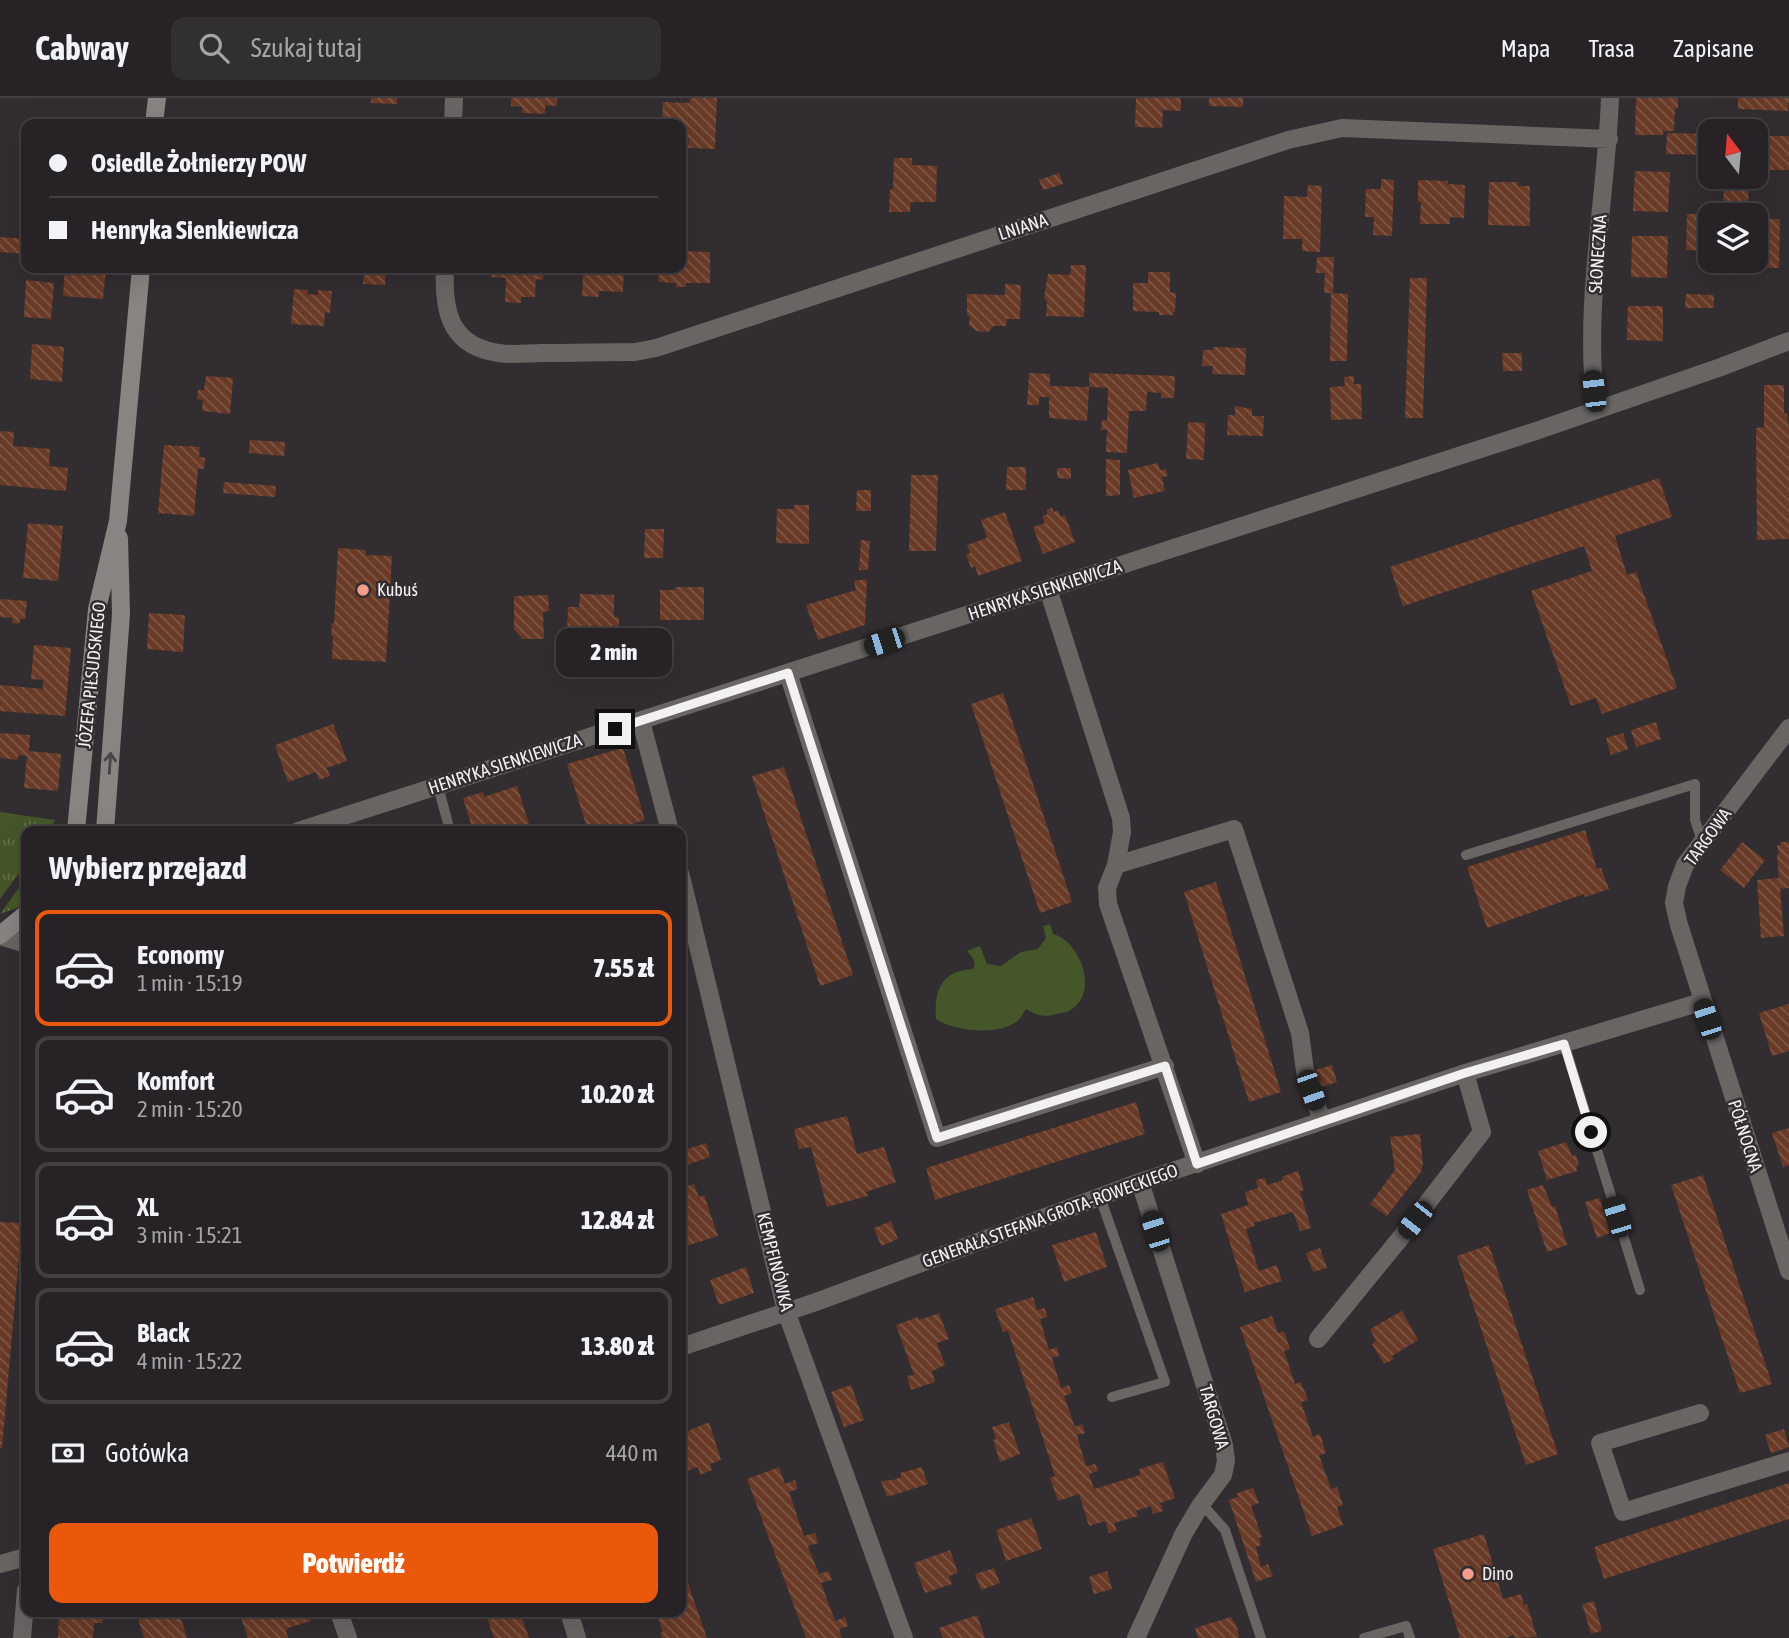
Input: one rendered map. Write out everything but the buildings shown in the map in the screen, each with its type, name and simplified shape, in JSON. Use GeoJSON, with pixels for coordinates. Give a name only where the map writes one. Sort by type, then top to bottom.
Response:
{"type":"FeatureCollection","features":[{"type":"Feature","properties":{"kind":"main road"},"geometry":{"type":"LineString","coordinates":[[154,119],[156,98]]}},
{"type":"Feature","properties":{"kind":"main road","name":"JÓZEFA PIŁSUDSKIEGO"},"geometry":{"type":"LineString","coordinates":[[105,826],[121,614],[118,521],[141,273]]}},
{"type":"Feature","properties":{"kind":"main road","name":"JÓZEFA PIŁSUDSKIEGO"},"geometry":{"type":"LineString","coordinates":[[78,826],[97,609],[118,521]]}},
{"type":"Feature","properties":{"kind":"main road"},"geometry":{"type":"LineString","coordinates":[[0,935],[21,918]]}},
{"type":"Feature","properties":{"kind":"main road"},"geometry":{"type":"LineString","coordinates":[[0,935],[21,927]]}},
{"type":"Feature","properties":{"kind":"street"},"geometry":{"type":"LineString","coordinates":[[453,119],[454,98]]}},
{"type":"Feature","properties":{"kind":"street","name":"SŁONECZNA"},"geometry":{"type":"LineString","coordinates":[[1596,410],[1591,372],[1592,348],[1599,221],[1609,139],[1610,98]]}},
{"type":"Feature","properties":{"kind":"street","name":"LNIANA"},"geometry":{"type":"LineString","coordinates":[[445,273],[445,305],[452,324],[470,344],[493,352],[635,352],[656,348],[1288,140],[1342,128],[1609,139]]}},
{"type":"Feature","properties":{"kind":"street","name":"HENRYKA SIENKIEWICZA"},"geometry":{"type":"LineString","coordinates":[[314,826],[1596,410],[1789,341]]}},
{"type":"Feature","properties":{"kind":"street"},"geometry":{"type":"LineString","coordinates":[[1048,589],[1121,818],[1122,832],[1116,866],[1107,888],[1108,904],[1197,1164]]}},
{"type":"Feature","properties":{"kind":"street"},"geometry":{"type":"LineString","coordinates":[[788,673],[937,1138],[1165,1066]]}},
{"type":"Feature","properties":{"kind":"street"},"geometry":{"type":"LineString","coordinates":[[641,721],[669,826]]}},
{"type":"Feature","properties":{"kind":"street","name":"TARGOWA"},"geometry":{"type":"LineString","coordinates":[[1702,1002],[1674,903],[1677,886],[1685,865],[1702,841],[1789,728]]}},
{"type":"Feature","properties":{"kind":"street"},"geometry":{"type":"LineString","coordinates":[[1116,866],[1234,828],[1300,1033],[1305,1071],[1322,1122]]}},
{"type":"Feature","properties":{"kind":"street","name":"KEMPFINÓWKA"},"geometry":{"type":"LineString","coordinates":[[686,897],[786,1311],[904,1638]]}},
{"type":"Feature","properties":{"kind":"street"},"geometry":{"type":"LineString","coordinates":[[0,935],[21,942]]}},
{"type":"Feature","properties":{"kind":"street","name":"GENERAŁA STEFANA GROTA-ROWECKIEGO"},"geometry":{"type":"LineString","coordinates":[[686,1345],[1140,1182],[1465,1073],[1702,1002]]}},
{"type":"Feature","properties":{"kind":"street","name":"PÓŁNOCNA"},"geometry":{"type":"LineString","coordinates":[[1702,1002],[1789,1271]]}},
{"type":"Feature","properties":{"kind":"street"},"geometry":{"type":"LineString","coordinates":[[1318,1339],[1482,1132],[1465,1073]]}},
{"type":"Feature","properties":{"kind":"street","name":"TARGOWA"},"geometry":{"type":"LineString","coordinates":[[1136,1638],[1183,1535],[1223,1475],[1226,1461],[1224,1445],[1140,1182]]}},
{"type":"Feature","properties":{"kind":"street"},"geometry":{"type":"LineString","coordinates":[[1700,1413],[1600,1443],[1623,1512],[1789,1461]]}},
{"type":"Feature","properties":{"kind":"street"},"geometry":{"type":"LineString","coordinates":[[0,1564],[21,1558]]}},
{"type":"Feature","properties":{"kind":"street"},"geometry":{"type":"LineString","coordinates":[[22,1638],[24,1617]]}},
{"type":"Feature","properties":{"kind":"street"},"geometry":{"type":"LineString","coordinates":[[341,1617],[348,1638]]}},
{"type":"Feature","properties":{"kind":"street"},"geometry":{"type":"LineString","coordinates":[[571,1617],[577,1638]]}},
{"type":"Feature","properties":{"kind":"lane"},"geometry":{"type":"LineString","coordinates":[[1466,855],[1695,784],[1695,820],[1702,841]]}},
{"type":"Feature","properties":{"kind":"lane"},"geometry":{"type":"LineString","coordinates":[[438,786],[449,826]]}},
{"type":"Feature","properties":{"kind":"lane"},"geometry":{"type":"LineString","coordinates":[[1564,1044],[1640,1290]]}},
{"type":"Feature","properties":{"kind":"lane"},"geometry":{"type":"LineString","coordinates":[[1100,1197],[1165,1382],[1112,1397]]}},
{"type":"Feature","properties":{"kind":"lane"},"geometry":{"type":"LineString","coordinates":[[1202,1504],[1225,1530],[1261,1638]]}},
{"type":"Feature","properties":{"kind":"lane"},"geometry":{"type":"LineString","coordinates":[[1364,1638],[1406,1626],[1410,1638]]}},
{"type":"Feature","properties":{"kind":"green space"},"geometry":{"type":"Polygon","coordinates":[[[0,812],[55,820],[52,826],[21,826],[21,871],[0,899],[0,812]]]}},
{"type":"Feature","properties":{"kind":"green space"},"geometry":{"type":"Polygon","coordinates":[[[21,885],[21,904],[0,914],[21,885]]]}},
{"type":"Feature","properties":{"kind":"green space"},"geometry":{"type":"Polygon","coordinates":[[[1050,924],[1053,934],[1063,938],[1071,946],[1083,967],[1084,991],[1080,1001],[1072,1009],[1044,1016],[1026,1009],[1016,1022],[987,1030],[964,1029],[936,1019],[936,999],[942,984],[953,974],[973,969],[974,961],[967,951],[980,946],[987,964],[1001,966],[1021,952],[1038,949],[1046,938],[1043,926],[1050,924]]]}},
{"type":"Feature","properties":{"kind":"place","name":"Kubuś"},"geometry":{"type":"Point","coordinates":[363,590]}},
{"type":"Feature","properties":{"kind":"place","name":"Dino"},"geometry":{"type":"Point","coordinates":[1468,1574]}},
{"type":"Feature","properties":{"kind":"route"},"geometry":{"type":"LineString","coordinates":[[615,729],[788,673],[937,1138],[1165,1066],[1197,1164],[1465,1073],[1564,1044],[1591,1132]]}}]}
